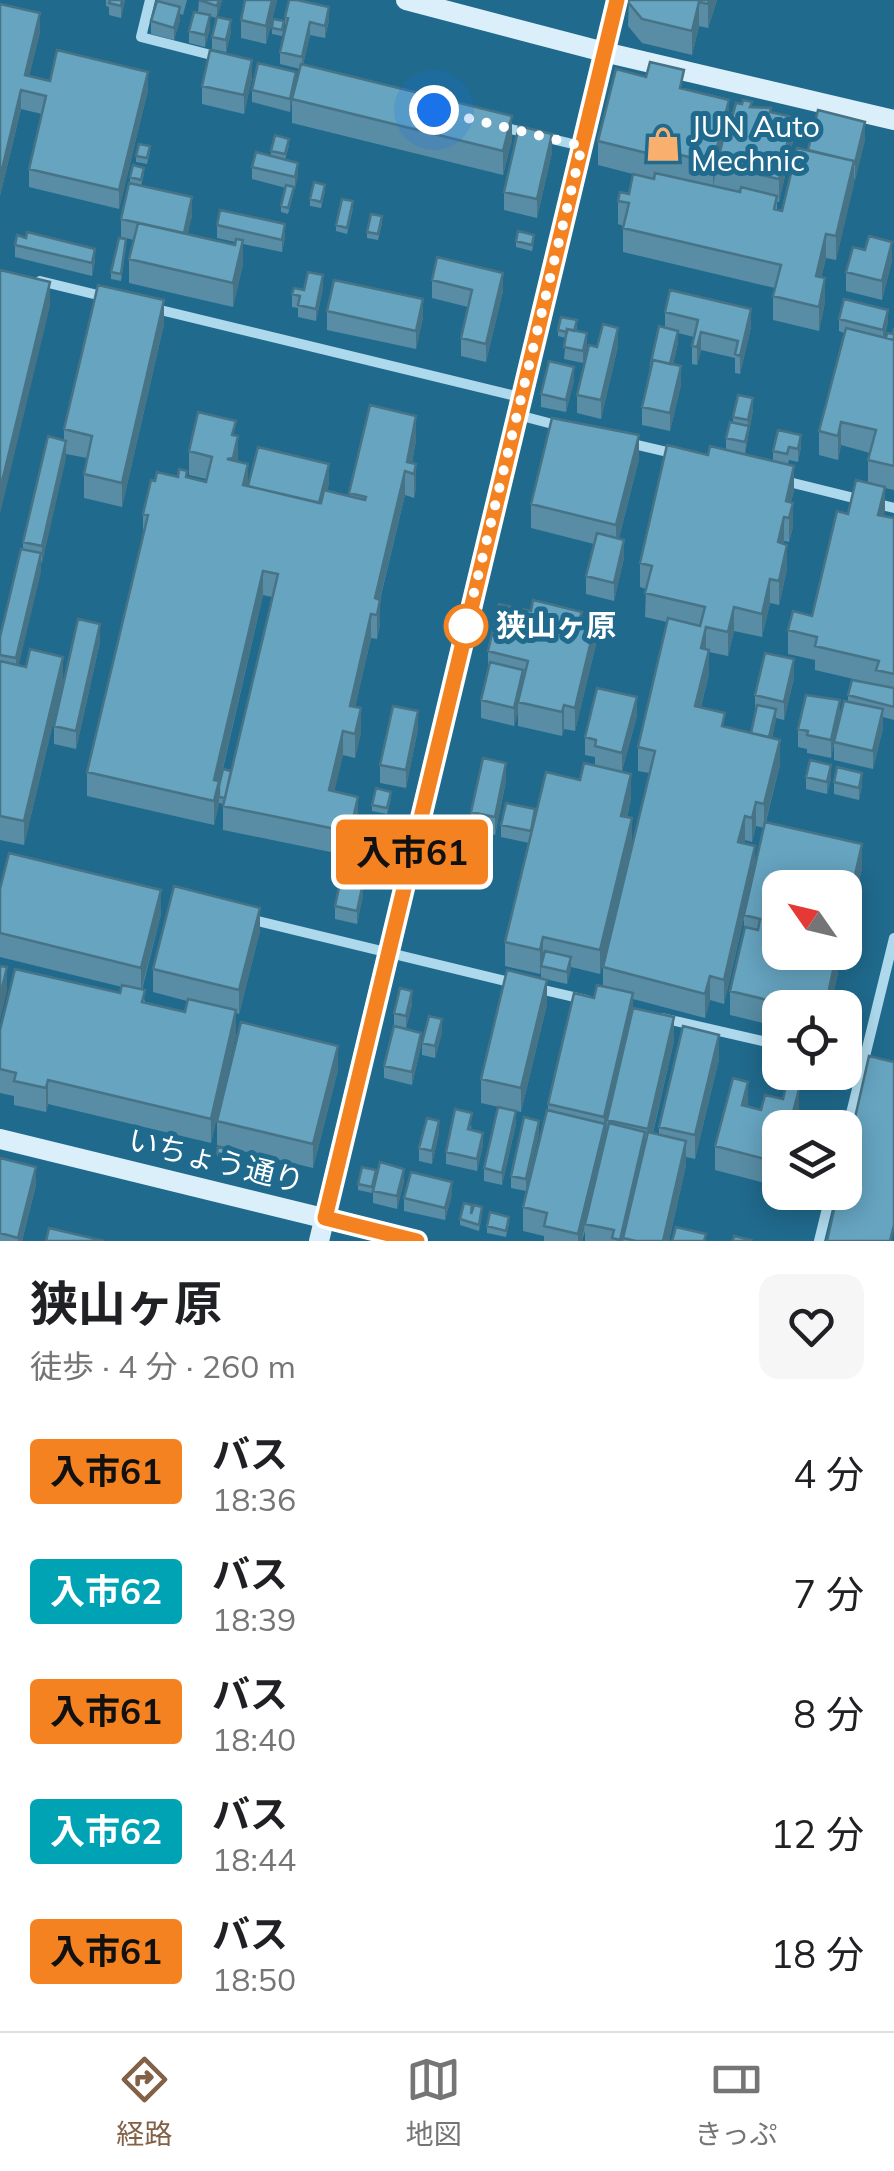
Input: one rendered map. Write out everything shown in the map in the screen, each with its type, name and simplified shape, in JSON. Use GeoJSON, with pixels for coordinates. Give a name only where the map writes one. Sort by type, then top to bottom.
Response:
{"type":"FeatureCollection","features":[{"type":"Feature","properties":{"kind":"street"},"geometry":{"type":"LineString","coordinates":[[150,0],[140,37],[236,61]]}},
{"type":"Feature","properties":{"kind":"street"},"geometry":{"type":"LineString","coordinates":[[406,0],[604,52],[894,120]]}},
{"type":"Feature","properties":{"kind":"street"},"geometry":{"type":"LineString","coordinates":[[319,1241],[616,0]]}},
{"type":"Feature","properties":{"kind":"street"},"geometry":{"type":"LineString","coordinates":[[486,122],[582,146]]}},
{"type":"Feature","properties":{"kind":"street"},"geometry":{"type":"LineString","coordinates":[[19,276],[116,300]]}},
{"type":"Feature","properties":{"kind":"street"},"geometry":{"type":"LineString","coordinates":[[135,304],[518,406],[573,429]]}},
{"type":"Feature","properties":{"kind":"street"},"geometry":{"type":"LineString","coordinates":[[611,438],[686,457]]}},
{"type":"Feature","properties":{"kind":"street"},"geometry":{"type":"LineString","coordinates":[[781,480],[894,508]]}},
{"type":"Feature","properties":{"kind":"street"},"geometry":{"type":"LineString","coordinates":[[233,915],[593,1002]]}},
{"type":"Feature","properties":{"kind":"street"},"geometry":{"type":"LineString","coordinates":[[862,1064],[894,938]]}},
{"type":"Feature","properties":{"kind":"street"},"geometry":{"type":"LineString","coordinates":[[649,1014],[762,1041]]}},
{"type":"Feature","properties":{"kind":"street","name":"いちょう通り"},"geometry":{"type":"LineString","coordinates":[[0,1139],[417,1241]]}},
{"type":"Feature","properties":{"kind":"street"},"geometry":{"type":"LineString","coordinates":[[819,1241],[827,1210]]}},
{"type":"Feature","properties":{"kind":"building"},"geometry":{"type":"Polygon","coordinates":[[[245,0],[272,0],[266,26],[241,20],[245,0]]]}},
{"type":"Feature","properties":{"kind":"building"},"geometry":{"type":"Polygon","coordinates":[[[289,0],[329,7],[325,26],[310,22],[302,57],[280,52],[289,0]]]}},
{"type":"Feature","properties":{"kind":"building"},"geometry":{"type":"Polygon","coordinates":[[[629,0],[709,0],[708,4],[699,2],[692,31],[642,19],[629,0]]]}},
{"type":"Feature","properties":{"kind":"building"},"geometry":{"type":"Polygon","coordinates":[[[157,1],[180,7],[174,28],[151,21],[157,1]]]}},
{"type":"Feature","properties":{"kind":"building"},"geometry":{"type":"Polygon","coordinates":[[[0,4],[40,13],[25,75],[50,81],[57,50],[148,72],[119,190],[29,169],[46,96],[21,90],[0,178],[0,4]]]}},
{"type":"Feature","properties":{"kind":"building"},"geometry":{"type":"Polygon","coordinates":[[[194,12],[210,15],[205,35],[189,31],[194,12]]]}},
{"type":"Feature","properties":{"kind":"building"},"geometry":{"type":"Polygon","coordinates":[[[217,17],[231,20],[226,40],[212,37],[217,17]]]}},
{"type":"Feature","properties":{"kind":"building"},"geometry":{"type":"Polygon","coordinates":[[[273,19],[284,21],[282,30],[272,28],[273,19]]]}},
{"type":"Feature","properties":{"kind":"building"},"geometry":{"type":"Polygon","coordinates":[[[210,50],[252,60],[244,95],[202,86],[210,50]]]}},
{"type":"Feature","properties":{"kind":"building","name":"JUN Auto Mechnic"},"geometry":{"type":"Polygon","coordinates":[[[650,62],[684,70],[680,88],[729,100],[713,163],[681,155],[679,161],[598,141],[616,69],[646,77],[650,62]]]}},
{"type":"Feature","properties":{"kind":"building"},"geometry":{"type":"Polygon","coordinates":[[[258,63],[296,72],[290,99],[252,90],[258,63]]]}},
{"type":"Feature","properties":{"kind":"building"},"geometry":{"type":"Polygon","coordinates":[[[301,64],[512,116],[503,151],[292,99],[301,64]]]}},
{"type":"Feature","properties":{"kind":"building"},"geometry":{"type":"Polygon","coordinates":[[[743,100],[752,102],[750,107],[771,108],[770,112],[793,117],[779,179],[717,165],[723,139],[728,140],[729,132],[724,131],[729,113],[733,114],[736,103],[742,104],[743,100]]]}},
{"type":"Feature","properties":{"kind":"building"},"geometry":{"type":"Polygon","coordinates":[[[818,110],[865,122],[855,163],[808,150],[818,110]]]}},
{"type":"Feature","properties":{"kind":"building"},"geometry":{"type":"Polygon","coordinates":[[[519,126],[552,134],[537,199],[504,192],[519,126]]]}},
{"type":"Feature","properties":{"kind":"building"},"geometry":{"type":"Polygon","coordinates":[[[275,135],[289,139],[285,154],[271,151],[275,135]]]}},
{"type":"Feature","properties":{"kind":"building"},"geometry":{"type":"Polygon","coordinates":[[[139,144],[150,146],[147,158],[136,156],[139,144]]]}},
{"type":"Feature","properties":{"kind":"building"},"geometry":{"type":"Polygon","coordinates":[[[797,148],[854,161],[836,236],[826,234],[816,276],[825,278],[819,307],[773,296],[781,265],[623,228],[629,203],[618,201],[620,192],[629,194],[633,174],[654,179],[655,173],[740,192],[741,187],[777,196],[774,209],[782,211],[797,148]]]}},
{"type":"Feature","properties":{"kind":"building"},"geometry":{"type":"Polygon","coordinates":[[[256,152],[298,163],[295,177],[252,167],[256,152]]]}},
{"type":"Feature","properties":{"kind":"building"},"geometry":{"type":"Polygon","coordinates":[[[133,165],[144,168],[141,180],[130,177],[133,165]]]}},
{"type":"Feature","properties":{"kind":"building"},"geometry":{"type":"Polygon","coordinates":[[[314,182],[325,185],[321,202],[310,199],[314,182]]]}},
{"type":"Feature","properties":{"kind":"building"},"geometry":{"type":"Polygon","coordinates":[[[129,183],[192,197],[184,233],[121,219],[129,183]]]}},
{"type":"Feature","properties":{"kind":"building"},"geometry":{"type":"Polygon","coordinates":[[[286,185],[294,187],[288,208],[281,206],[286,185]]]}},
{"type":"Feature","properties":{"kind":"building"},"geometry":{"type":"Polygon","coordinates":[[[342,199],[353,201],[347,228],[336,225],[342,199]]]}},
{"type":"Feature","properties":{"kind":"building"},"geometry":{"type":"Polygon","coordinates":[[[220,210],[285,224],[282,240],[217,225],[220,210]]]}},
{"type":"Feature","properties":{"kind":"building"},"geometry":{"type":"Polygon","coordinates":[[[371,214],[382,216],[378,234],[367,232],[371,214]]]}},
{"type":"Feature","properties":{"kind":"building"},"geometry":{"type":"Polygon","coordinates":[[[138,223],[235,245],[236,239],[243,240],[233,283],[129,259],[138,223]]]}},
{"type":"Feature","properties":{"kind":"building"},"geometry":{"type":"Polygon","coordinates":[[[518,231],[534,235],[532,245],[516,241],[518,231]]]}},
{"type":"Feature","properties":{"kind":"building"},"geometry":{"type":"Polygon","coordinates":[[[27,232],[95,249],[92,263],[15,245],[17,235],[26,238],[27,232]]]}},
{"type":"Feature","properties":{"kind":"building"},"geometry":{"type":"Polygon","coordinates":[[[869,236],[892,242],[882,281],[846,272],[853,247],[865,250],[869,236]]]}},
{"type":"Feature","properties":{"kind":"building"},"geometry":{"type":"Polygon","coordinates":[[[119,238],[126,239],[121,274],[111,272],[119,238]]]}},
{"type":"Feature","properties":{"kind":"building"},"geometry":{"type":"Polygon","coordinates":[[[437,257],[503,273],[486,344],[461,338],[472,290],[432,280],[437,257]]]}},
{"type":"Feature","properties":{"kind":"building"},"geometry":{"type":"Polygon","coordinates":[[[0,270],[50,282],[0,490],[0,270]]]}},
{"type":"Feature","properties":{"kind":"building"},"geometry":{"type":"Polygon","coordinates":[[[308,272],[323,275],[316,309],[298,305],[300,296],[292,294],[294,288],[304,290],[308,272]]]}},
{"type":"Feature","properties":{"kind":"building"},"geometry":{"type":"Polygon","coordinates":[[[334,280],[423,299],[416,331],[327,311],[334,280]]]}},
{"type":"Feature","properties":{"kind":"building"},"geometry":{"type":"Polygon","coordinates":[[[98,285],[164,300],[122,483],[84,474],[92,436],[64,429],[98,285]]]}},
{"type":"Feature","properties":{"kind":"building"},"geometry":{"type":"Polygon","coordinates":[[[670,290],[751,309],[740,356],[735,354],[738,341],[701,332],[697,347],[692,346],[698,320],[665,312],[670,290]]]}},
{"type":"Feature","properties":{"kind":"building"},"geometry":{"type":"Polygon","coordinates":[[[844,299],[888,310],[883,330],[839,319],[844,299]]]}},
{"type":"Feature","properties":{"kind":"building"},"geometry":{"type":"Polygon","coordinates":[[[561,317],[577,320],[574,331],[558,330],[561,317]]]}},
{"type":"Feature","properties":{"kind":"building"},"geometry":{"type":"Polygon","coordinates":[[[603,324],[618,328],[601,400],[577,395],[589,345],[597,347],[603,324]]]}},
{"type":"Feature","properties":{"kind":"building"},"geometry":{"type":"Polygon","coordinates":[[[659,326],[678,331],[670,364],[651,362],[659,326]]]}},
{"type":"Feature","properties":{"kind":"building"},"geometry":{"type":"Polygon","coordinates":[[[846,328],[894,340],[894,466],[868,460],[876,430],[841,422],[838,436],[819,431],[846,328]]]}},
{"type":"Feature","properties":{"kind":"building"},"geometry":{"type":"Polygon","coordinates":[[[567,329],[587,333],[583,351],[564,347],[567,329]]]}},
{"type":"Feature","properties":{"kind":"building"},"geometry":{"type":"Polygon","coordinates":[[[653,360],[681,366],[670,413],[642,407],[653,360]]]}},
{"type":"Feature","properties":{"kind":"building"},"geometry":{"type":"Polygon","coordinates":[[[549,361],[574,367],[566,400],[541,394],[549,361]]]}},
{"type":"Feature","properties":{"kind":"building"},"geometry":{"type":"Polygon","coordinates":[[[738,395],[753,398],[748,420],[733,417],[738,395]]]}},
{"type":"Feature","properties":{"kind":"building"},"geometry":{"type":"Polygon","coordinates":[[[370,405],[416,416],[407,462],[416,464],[414,474],[405,471],[375,598],[380,600],[377,615],[371,614],[350,706],[361,708],[355,734],[343,731],[329,790],[358,797],[350,832],[223,806],[278,574],[263,571],[214,780],[219,781],[214,801],[87,772],[148,515],[143,514],[151,480],[155,481],[157,472],[178,477],[179,469],[187,471],[186,477],[206,482],[212,457],[189,451],[198,412],[236,421],[232,435],[238,436],[233,458],[227,459],[248,464],[243,485],[321,503],[324,490],[365,500],[366,497],[349,493],[370,405]]]}},
{"type":"Feature","properties":{"kind":"building"},"geometry":{"type":"Polygon","coordinates":[[[552,418],[639,435],[616,525],[531,504],[552,418]]]}},
{"type":"Feature","properties":{"kind":"building"},"geometry":{"type":"Polygon","coordinates":[[[730,422],[749,426],[745,442],[726,438],[730,422]]]}},
{"type":"Feature","properties":{"kind":"building"},"geometry":{"type":"Polygon","coordinates":[[[778,430],[801,435],[798,449],[789,447],[787,454],[773,451],[778,430]]]}},
{"type":"Feature","properties":{"kind":"building"},"geometry":{"type":"Polygon","coordinates":[[[48,436],[66,441],[42,546],[23,542],[48,436]]]}},
{"type":"Feature","properties":{"kind":"building"},"geometry":{"type":"Polygon","coordinates":[[[667,445],[708,455],[710,446],[794,466],[786,501],[793,503],[789,518],[784,517],[778,542],[787,545],[779,581],[770,579],[762,614],[734,607],[728,632],[706,627],[701,648],[709,650],[695,706],[725,713],[722,726],[780,740],[764,804],[756,802],[752,818],[745,816],[738,842],[755,846],[724,980],[710,976],[705,994],[603,967],[655,751],[638,747],[668,618],[700,626],[705,607],[645,593],[652,566],[640,563],[667,445]]]}},
{"type":"Feature","properties":{"kind":"building"},"geometry":{"type":"Polygon","coordinates":[[[258,447],[329,464],[319,503],[248,486],[258,447]]]}},
{"type":"Feature","properties":{"kind":"building"},"geometry":{"type":"Polygon","coordinates":[[[856,480],[885,487],[878,515],[894,518],[894,674],[876,670],[879,661],[815,646],[817,637],[788,630],[793,611],[812,616],[837,511],[848,514],[856,480]]]}},
{"type":"Feature","properties":{"kind":"building"},"geometry":{"type":"Polygon","coordinates":[[[597,533],[624,540],[614,583],[586,576],[597,533]]]}},
{"type":"Feature","properties":{"kind":"building"},"geometry":{"type":"Polygon","coordinates":[[[21,549],[41,553],[16,658],[0,655],[0,637],[21,549]]]}},
{"type":"Feature","properties":{"kind":"building"},"geometry":{"type":"Polygon","coordinates":[[[533,600],[582,612],[580,617],[596,620],[575,708],[564,705],[562,712],[518,702],[528,661],[488,651],[499,604],[531,611],[533,600]]]}},
{"type":"Feature","properties":{"kind":"building"},"geometry":{"type":"Polygon","coordinates":[[[78,619],[100,624],[76,731],[54,726],[78,619]]]}},
{"type":"Feature","properties":{"kind":"building"},"geometry":{"type":"Polygon","coordinates":[[[30,649],[63,657],[24,821],[0,816],[0,661],[26,667],[30,649]]]}},
{"type":"Feature","properties":{"kind":"building"},"geometry":{"type":"Polygon","coordinates":[[[765,653],[794,659],[784,702],[755,695],[765,653]]]}},
{"type":"Feature","properties":{"kind":"building"},"geometry":{"type":"Polygon","coordinates":[[[490,662],[523,670],[514,708],[481,700],[490,662]]]}},
{"type":"Feature","properties":{"kind":"building"},"geometry":{"type":"Polygon","coordinates":[[[852,680],[894,688],[894,707],[848,695],[852,680]]]}},
{"type":"Feature","properties":{"kind":"building"},"geometry":{"type":"Polygon","coordinates":[[[597,688],[637,697],[622,753],[595,746],[596,740],[585,737],[597,688]]]}},
{"type":"Feature","properties":{"kind":"building"},"geometry":{"type":"Polygon","coordinates":[[[806,695],[840,700],[831,740],[798,729],[806,695]]]}},
{"type":"Feature","properties":{"kind":"building"},"geometry":{"type":"Polygon","coordinates":[[[844,701],[883,709],[873,751],[834,742],[844,701]]]}},
{"type":"Feature","properties":{"kind":"building"},"geometry":{"type":"Polygon","coordinates":[[[757,705],[776,709],[769,737],[751,733],[757,705]]]}},
{"type":"Feature","properties":{"kind":"building"},"geometry":{"type":"Polygon","coordinates":[[[393,706],[418,711],[406,770],[380,765],[393,706]]]}},
{"type":"Feature","properties":{"kind":"building"},"geometry":{"type":"Polygon","coordinates":[[[483,758],[506,763],[495,817],[471,812],[483,758]]]}},
{"type":"Feature","properties":{"kind":"building"},"geometry":{"type":"Polygon","coordinates":[[[810,760],[831,765],[827,782],[806,777],[810,760]]]}},
{"type":"Feature","properties":{"kind":"building"},"geometry":{"type":"Polygon","coordinates":[[[584,763],[631,774],[621,816],[632,818],[600,950],[543,937],[540,950],[505,942],[546,772],[580,780],[584,763]]]}},
{"type":"Feature","properties":{"kind":"building"},"geometry":{"type":"Polygon","coordinates":[[[837,767],[862,773],[859,788],[834,782],[837,767]]]}},
{"type":"Feature","properties":{"kind":"building"},"geometry":{"type":"Polygon","coordinates":[[[223,769],[231,771],[225,798],[219,797],[223,769]]]}},
{"type":"Feature","properties":{"kind":"building"},"geometry":{"type":"Polygon","coordinates":[[[376,788],[391,792],[387,808],[372,805],[376,788]]]}},
{"type":"Feature","properties":{"kind":"building"},"geometry":{"type":"Polygon","coordinates":[[[506,803],[535,809],[531,831],[501,825],[506,803]]]}},
{"type":"Feature","properties":{"kind":"building"},"geometry":{"type":"Polygon","coordinates":[[[765,822],[862,844],[856,870],[762,870],[762,970],[833,970],[829,990],[762,990],[762,999],[730,991],[745,927],[758,930],[760,919],[744,915],[765,822]]]}},
{"type":"Feature","properties":{"kind":"building"},"geometry":{"type":"Polygon","coordinates":[[[357,836],[372,839],[370,848],[361,846],[354,877],[348,875],[357,836]]]}},
{"type":"Feature","properties":{"kind":"building"},"geometry":{"type":"Polygon","coordinates":[[[9,853],[161,890],[141,968],[0,933],[0,889],[9,853]]]}},
{"type":"Feature","properties":{"kind":"building"},"geometry":{"type":"Polygon","coordinates":[[[341,878],[363,883],[357,911],[335,906],[341,878]]]}},
{"type":"Feature","properties":{"kind":"building"},"geometry":{"type":"Polygon","coordinates":[[[174,886],[260,908],[239,990],[153,969],[174,886]]]}},
{"type":"Feature","properties":{"kind":"building"},"geometry":{"type":"Polygon","coordinates":[[[545,951],[571,957],[567,972],[541,966],[545,951]]]}},
{"type":"Feature","properties":{"kind":"building"},"geometry":{"type":"Polygon","coordinates":[[[0,966],[7,967],[0,997],[0,966]]]}},
{"type":"Feature","properties":{"kind":"building"},"geometry":{"type":"Polygon","coordinates":[[[15,969],[120,993],[122,985],[145,990],[142,1002],[185,1012],[188,999],[236,1010],[211,1119],[48,1080],[46,1088],[14,1081],[16,1073],[0,1069],[0,1030],[15,969]]]}},
{"type":"Feature","properties":{"kind":"building"},"geometry":{"type":"Polygon","coordinates":[[[507,970],[547,980],[521,1088],[481,1079],[507,970]]]}},
{"type":"Feature","properties":{"kind":"building"},"geometry":{"type":"Polygon","coordinates":[[[597,985],[633,993],[604,1117],[548,1104],[574,993],[594,998],[597,985]]]}},
{"type":"Feature","properties":{"kind":"building"},"geometry":{"type":"Polygon","coordinates":[[[400,988],[412,991],[406,1016],[394,1013],[400,988]]]}},
{"type":"Feature","properties":{"kind":"building"},"geometry":{"type":"Polygon","coordinates":[[[633,1008],[674,1017],[648,1129],[607,1120],[633,1008]]]}},
{"type":"Feature","properties":{"kind":"building"},"geometry":{"type":"Polygon","coordinates":[[[429,1016],[442,1019],[435,1046],[422,1043],[429,1016]]]}},
{"type":"Feature","properties":{"kind":"building"},"geometry":{"type":"Polygon","coordinates":[[[241,1022],[338,1046],[313,1144],[217,1121],[241,1022]]]}},
{"type":"Feature","properties":{"kind":"building"},"geometry":{"type":"Polygon","coordinates":[[[394,1026],[421,1033],[412,1072],[384,1066],[394,1026]]]}},
{"type":"Feature","properties":{"kind":"building"},"geometry":{"type":"Polygon","coordinates":[[[683,1026],[719,1035],[695,1135],[659,1127],[683,1026]]]}},
{"type":"Feature","properties":{"kind":"building"},"geometry":{"type":"Polygon","coordinates":[[[869,1056],[894,1062],[894,1225],[890,1241],[827,1241],[834,1210],[862,1210],[862,1110],[857,1110],[869,1056]]]}},
{"type":"Feature","properties":{"kind":"building"},"geometry":{"type":"Polygon","coordinates":[[[733,1078],[748,1082],[742,1105],[761,1110],[765,1095],[783,1099],[785,1090],[799,1090],[794,1110],[762,1110],[762,1158],[715,1146],[733,1078]]]}},
{"type":"Feature","properties":{"kind":"building"},"geometry":{"type":"Polygon","coordinates":[[[498,1107],[516,1111],[502,1173],[484,1168],[498,1107]]]}},
{"type":"Feature","properties":{"kind":"building"},"geometry":{"type":"Polygon","coordinates":[[[455,1109],[472,1113],[468,1129],[483,1133],[477,1159],[446,1152],[455,1109]]]}},
{"type":"Feature","properties":{"kind":"building"},"geometry":{"type":"Polygon","coordinates":[[[547,1110],[605,1124],[578,1234],[544,1226],[547,1213],[523,1207],[547,1110]]]}},
{"type":"Feature","properties":{"kind":"building"},"geometry":{"type":"Polygon","coordinates":[[[524,1117],[539,1121],[526,1179],[511,1176],[524,1117]]]}},
{"type":"Feature","properties":{"kind":"building"},"geometry":{"type":"Polygon","coordinates":[[[427,1118],[439,1121],[432,1151],[419,1148],[427,1118]]]}},
{"type":"Feature","properties":{"kind":"building"},"geometry":{"type":"Polygon","coordinates":[[[609,1123],[645,1132],[620,1240],[612,1238],[614,1230],[585,1224],[609,1123]]]}},
{"type":"Feature","properties":{"kind":"building"},"geometry":{"type":"Polygon","coordinates":[[[648,1132],[686,1141],[663,1241],[623,1238],[648,1132]]]}},
{"type":"Feature","properties":{"kind":"building"},"geometry":{"type":"Polygon","coordinates":[[[218,1147],[235,1151],[234,1157],[217,1153],[218,1147]]]}},
{"type":"Feature","properties":{"kind":"building"},"geometry":{"type":"Polygon","coordinates":[[[0,1158],[36,1167],[18,1238],[0,1233],[0,1158]]]}},
{"type":"Feature","properties":{"kind":"building"},"geometry":{"type":"Polygon","coordinates":[[[380,1162],[404,1169],[397,1196],[373,1191],[380,1162]]]}},
{"type":"Feature","properties":{"kind":"building"},"geometry":{"type":"Polygon","coordinates":[[[362,1167],[376,1170],[372,1187],[358,1184],[362,1167]]]}},
{"type":"Feature","properties":{"kind":"building"},"geometry":{"type":"Polygon","coordinates":[[[411,1172],[452,1182],[445,1208],[404,1198],[411,1172]]]}},
{"type":"Feature","properties":{"kind":"building"},"geometry":{"type":"Polygon","coordinates":[[[464,1203],[472,1205],[471,1214],[474,1205],[482,1207],[479,1225],[460,1219],[464,1203]]]}},
{"type":"Feature","properties":{"kind":"building"},"geometry":{"type":"Polygon","coordinates":[[[490,1212],[509,1217],[506,1231],[487,1226],[490,1212]]]}},
{"type":"Feature","properties":{"kind":"building"},"geometry":{"type":"Polygon","coordinates":[[[676,1227],[706,1234],[704,1241],[672,1241],[676,1227]]]}},
{"type":"Feature","properties":{"kind":"building"},"geometry":{"type":"Polygon","coordinates":[[[49,1228],[104,1241],[46,1241],[49,1228]]]}},
{"type":"Feature","properties":{"kind":"bus line","name":"入市61"},"geometry":{"type":"LineString","coordinates":[[417,1241],[325,1218],[617,0]]}},
{"type":"Feature","properties":{"kind":"place","name":"JUN Auto Mechnic"},"geometry":{"type":"Point","coordinates":[663,144]}},
{"type":"Feature","properties":{"kind":"place","name":"狭山ヶ原"},"geometry":{"type":"Point","coordinates":[466,626]}},
{"type":"Feature","properties":{"kind":"route"},"geometry":{"type":"LineString","coordinates":[[434,110],[582,146],[466,626]]}}]}
